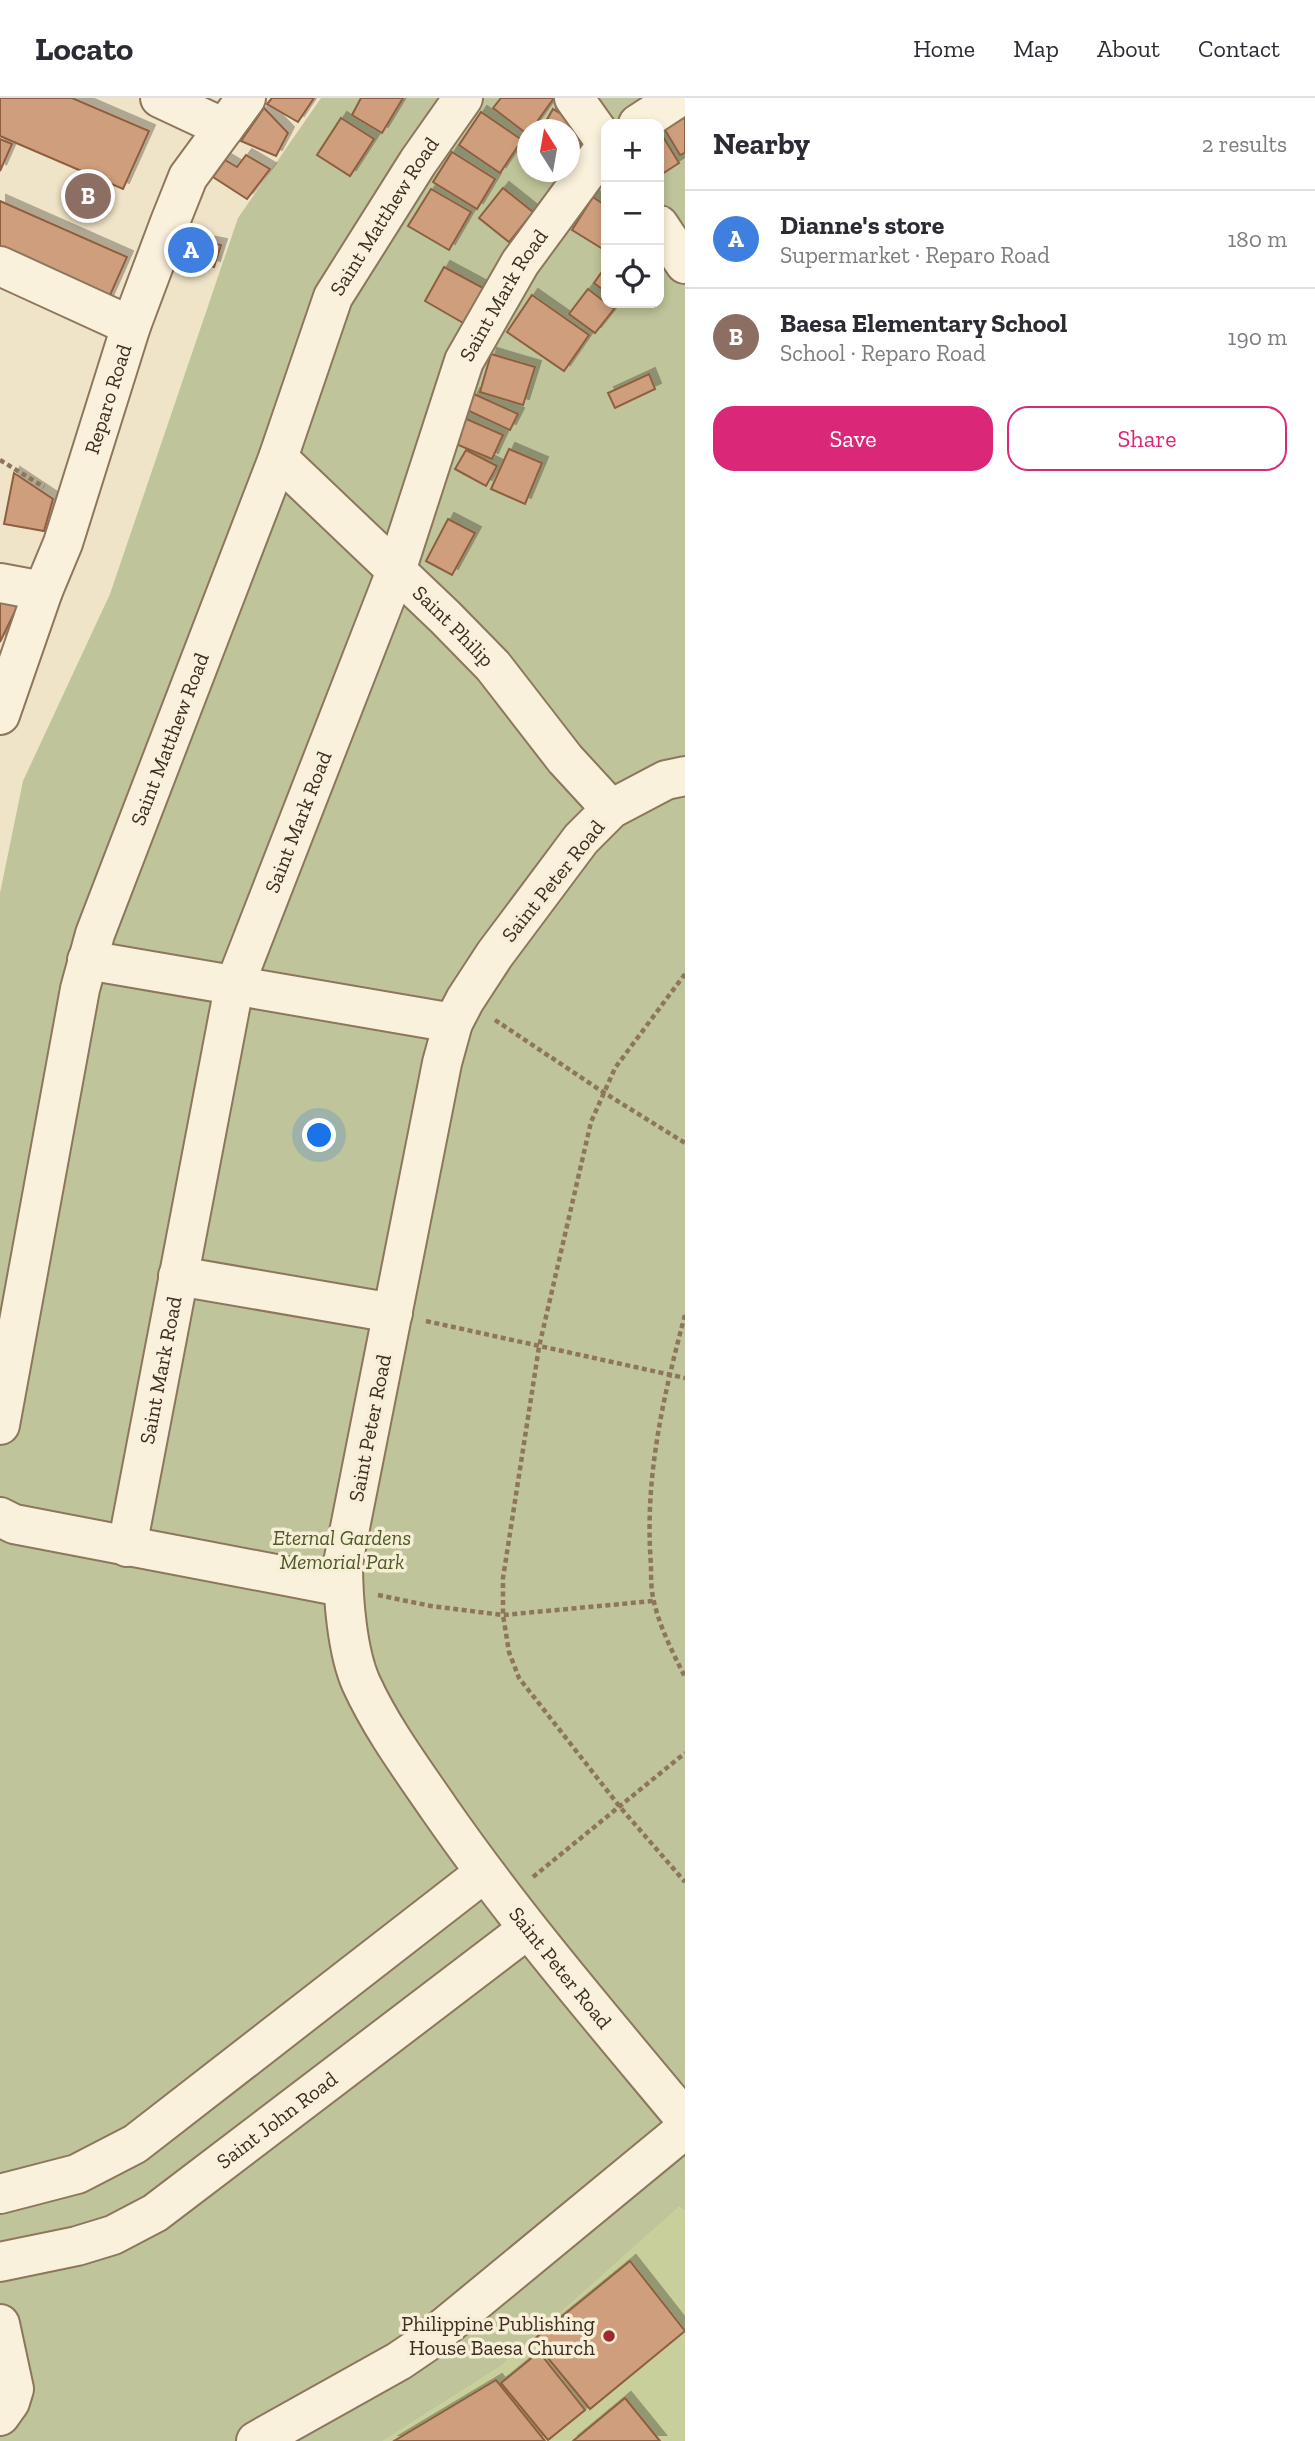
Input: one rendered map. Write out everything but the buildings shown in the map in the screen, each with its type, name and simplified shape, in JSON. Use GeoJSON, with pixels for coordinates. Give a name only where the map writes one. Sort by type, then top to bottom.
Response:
{"type":"FeatureCollection","features":[{"type":"Feature","properties":{"kind":"street"},"geometry":{"type":"LineString","coordinates":[[160,98],[235,113]]}},
{"type":"Feature","properties":{"kind":"street","name":"Saint Matthew Road"},"geometry":{"type":"LineString","coordinates":[[0,1425],[87,960],[95,934],[278,458],[333,297],[404,184],[463,98]]}},
{"type":"Feature","properties":{"kind":"street"},"geometry":{"type":"LineString","coordinates":[[574,98],[601,137]]}},
{"type":"Feature","properties":{"kind":"street"},"geometry":{"type":"LineString","coordinates":[[646,119],[678,98]]}},
{"type":"Feature","properties":{"kind":"street","name":"Reparo Road"},"geometry":{"type":"LineString","coordinates":[[0,715],[43,591],[63,543],[131,326],[188,177],[235,113]]}},
{"type":"Feature","properties":{"kind":"street","name":"Saint Mark Road"},"geometry":{"type":"LineString","coordinates":[[127,1547],[234,987],[396,571],[464,360],[520,263],[601,151]]}},
{"type":"Feature","properties":{"kind":"street"},"geometry":{"type":"LineString","coordinates":[[664,232],[685,264]]}},
{"type":"Feature","properties":{"kind":"street"},"geometry":{"type":"LineString","coordinates":[[0,266],[131,326]]}},
{"type":"Feature","properties":{"kind":"street","name":"Saint Philip"},"geometry":{"type":"LineString","coordinates":[[278,458],[493,666],[565,759],[611,809]]}},
{"type":"Feature","properties":{"kind":"street"},"geometry":{"type":"LineString","coordinates":[[0,583],[43,591]]}},
{"type":"Feature","properties":{"kind":"street","name":"Saint Peter Road"},"geometry":{"type":"LineString","coordinates":[[685,776],[666,780],[611,809],[581,839],[495,954],[459,1011],[442,1062],[343,1563],[348,1629],[360,1681],[388,1735],[506,1900],[685,2119]]}},
{"type":"Feature","properties":{"kind":"street"},"geometry":{"type":"LineString","coordinates":[[87,960],[234,987],[459,1011]]}},
{"type":"Feature","properties":{"kind":"street"},"geometry":{"type":"LineString","coordinates":[[178,1276],[393,1313]]}},
{"type":"Feature","properties":{"kind":"street"},"geometry":{"type":"LineString","coordinates":[[0,1517],[14,1524],[343,1587]]}},
{"type":"Feature","properties":{"kind":"street"},"geometry":{"type":"LineString","coordinates":[[0,2194],[77,2174],[135,2144],[506,1900]]}},
{"type":"Feature","properties":{"kind":"street","name":"Saint John Road"},"geometry":{"type":"LineString","coordinates":[[0,2262],[77,2246],[113,2235],[155,2213],[506,1900]]}},
{"type":"Feature","properties":{"kind":"street"},"geometry":{"type":"LineString","coordinates":[[256,2441],[425,2344],[685,2129]]}},
{"type":"Feature","properties":{"kind":"street"},"geometry":{"type":"LineString","coordinates":[[0,2324],[14,2389],[10,2402],[0,2416]]}},
{"type":"Feature","properties":{"kind":"path"},"geometry":{"type":"LineString","coordinates":[[0,460],[75,505]]}},
{"type":"Feature","properties":{"kind":"path"},"geometry":{"type":"LineString","coordinates":[[685,974],[615,1068],[591,1122],[539,1348],[503,1578],[503,1615],[509,1652],[519,1678],[620,1807],[685,1882]]}},
{"type":"Feature","properties":{"kind":"path"},"geometry":{"type":"LineString","coordinates":[[459,1011],[603,1092],[685,1143]]}},
{"type":"Feature","properties":{"kind":"path"},"geometry":{"type":"LineString","coordinates":[[393,1313],[539,1348],[685,1378]]}},
{"type":"Feature","properties":{"kind":"path"},"geometry":{"type":"LineString","coordinates":[[685,1315],[669,1374],[654,1454],[649,1510],[653,1601],[685,1677]]}},
{"type":"Feature","properties":{"kind":"path"},"geometry":{"type":"LineString","coordinates":[[343,1587],[431,1606],[503,1615],[653,1601]]}},
{"type":"Feature","properties":{"kind":"path"},"geometry":{"type":"LineString","coordinates":[[506,1900],[685,1753]]}},
{"type":"Feature","properties":{"kind":"green space","name":"Eternal Gardens Memorial Park"},"geometry":{"type":"Polygon","coordinates":[[[321,98],[685,98],[685,2211],[679,2207],[501,2366],[383,2441],[0,2441],[0,893],[23,781],[110,594],[238,218],[321,98]]]}},
{"type":"Feature","properties":{"kind":"green space"},"geometry":{"type":"Polygon","coordinates":[[[679,2207],[685,2211],[685,2441],[383,2441],[501,2366],[679,2207]]]}},
{"type":"Feature","properties":{"kind":"place","name":"Baesa Elementary School"},"geometry":{"type":"Point","coordinates":[88,196]}},
{"type":"Feature","properties":{"kind":"place","name":"Dianne's store"},"geometry":{"type":"Point","coordinates":[191,250]}},
{"type":"Feature","properties":{"kind":"place","name":"Philippine Publishing House Baesa Church"},"geometry":{"type":"Point","coordinates":[609,2336]}}]}
